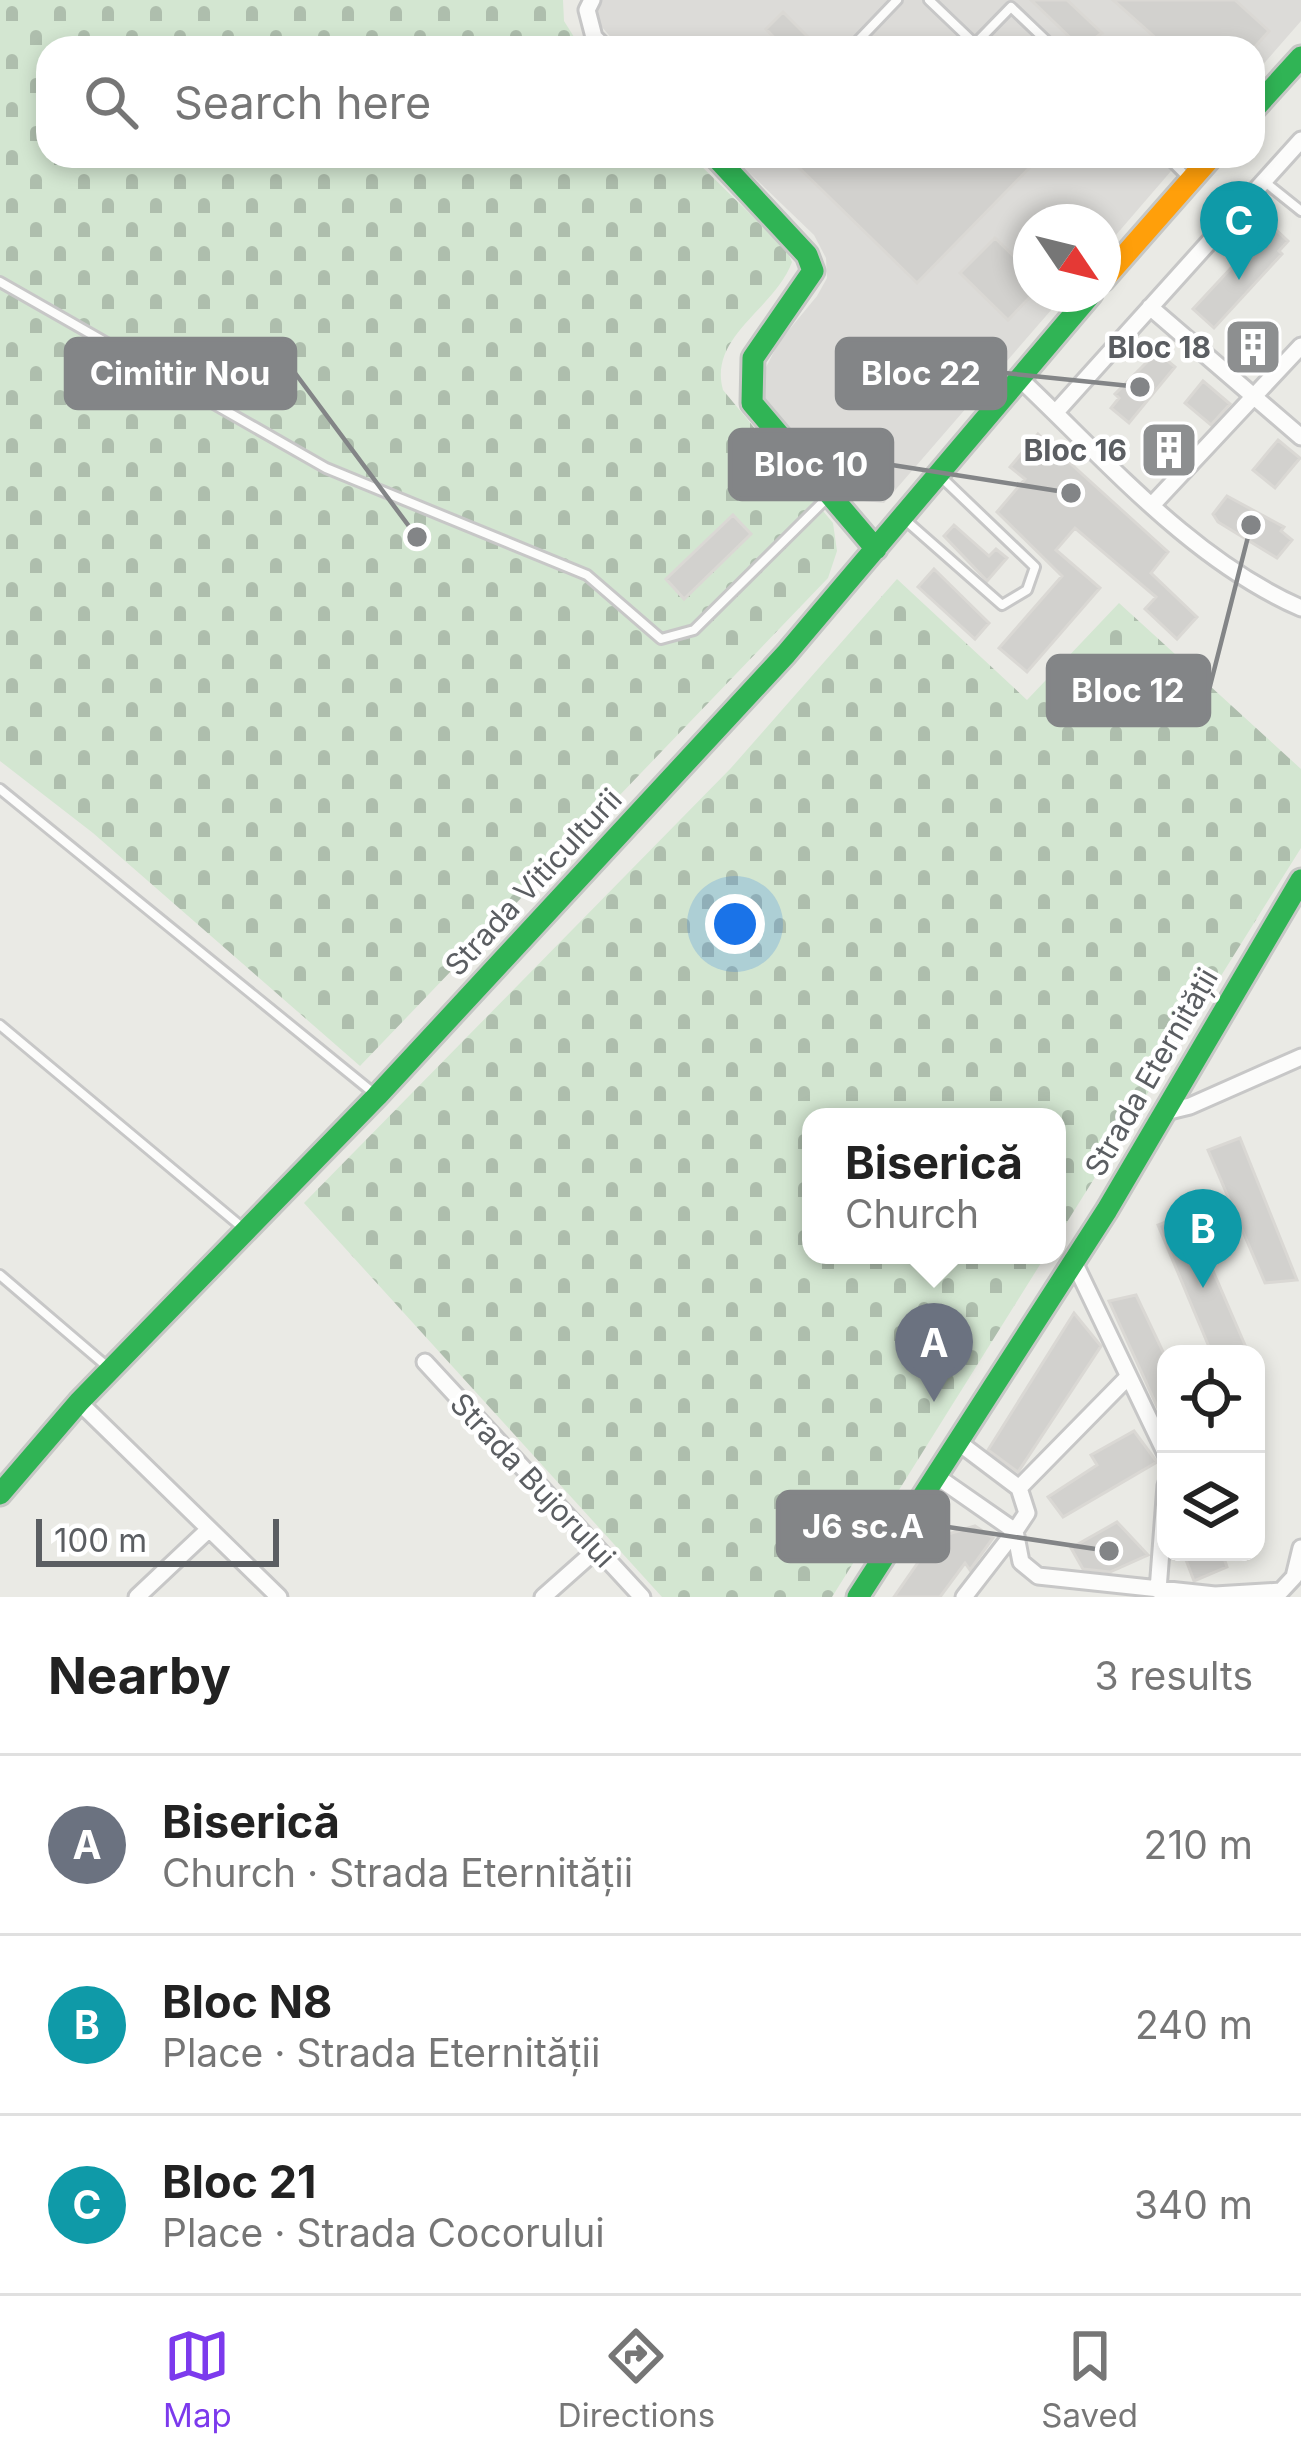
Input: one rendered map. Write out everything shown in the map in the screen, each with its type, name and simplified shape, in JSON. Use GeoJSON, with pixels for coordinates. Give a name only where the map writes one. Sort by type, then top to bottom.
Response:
{"type":"FeatureCollection","features":[{"type":"Feature","properties":{"kind":"main road"},"geometry":{"type":"LineString","coordinates":[[1265,97],[1301,58]]}},
{"type":"Feature","properties":{"kind":"main road"},"geometry":{"type":"LineString","coordinates":[[737,168],[808,255],[813,271],[753,358],[749,377],[760,415],[876,549]]}},
{"type":"Feature","properties":{"kind":"main road"},"geometry":{"type":"LineString","coordinates":[[1121,259],[1201,168]]}},
{"type":"Feature","properties":{"kind":"main road","name":"Strada Viticulturii"},"geometry":{"type":"LineString","coordinates":[[0,1494],[79,1402],[377,1096],[786,654],[1075,312]]}},
{"type":"Feature","properties":{"kind":"main road","name":"Strada Eternității"},"geometry":{"type":"LineString","coordinates":[[858,1597],[1074,1262],[1301,880]]}},
{"type":"Feature","properties":{"kind":"street"},"geometry":{"type":"LineString","coordinates":[[592,0],[587,10],[594,36]]}},
{"type":"Feature","properties":{"kind":"street"},"geometry":{"type":"LineString","coordinates":[[1056,412],[1301,140]]}},
{"type":"Feature","properties":{"kind":"street"},"geometry":{"type":"LineString","coordinates":[[1150,307],[1301,437]]}},
{"type":"Feature","properties":{"kind":"street"},"geometry":{"type":"LineString","coordinates":[[1153,504],[1301,346]]}},
{"type":"Feature","properties":{"kind":"street"},"geometry":{"type":"LineString","coordinates":[[1018,377],[1153,504],[1266,593],[1301,608]]}},
{"type":"Feature","properties":{"kind":"street"},"geometry":{"type":"LineString","coordinates":[[1162,1113],[1190,1106],[1301,1058]]}},
{"type":"Feature","properties":{"kind":"street"},"geometry":{"type":"LineString","coordinates":[[1074,1262],[1165,1453]]}},
{"type":"Feature","properties":{"kind":"street","name":"Strada Bujorului"},"geometry":{"type":"LineString","coordinates":[[425,1362],[642,1597]]}},
{"type":"Feature","properties":{"kind":"street"},"geometry":{"type":"LineString","coordinates":[[1019,1488],[1126,1378]]}},
{"type":"Feature","properties":{"kind":"street"},"geometry":{"type":"LineString","coordinates":[[79,1402],[279,1597]]}},
{"type":"Feature","properties":{"kind":"street"},"geometry":{"type":"LineString","coordinates":[[958,1442],[1019,1488],[1028,1513],[964,1597]]}},
{"type":"Feature","properties":{"kind":"street"},"geometry":{"type":"LineString","coordinates":[[936,1476],[1015,1532],[1021,1562],[1030,1574],[1215,1595],[1272,1593],[1288,1585],[1301,1548]]}},
{"type":"Feature","properties":{"kind":"street"},"geometry":{"type":"LineString","coordinates":[[136,1597],[207,1531]]}},
{"type":"Feature","properties":{"kind":"street"},"geometry":{"type":"LineString","coordinates":[[543,1597],[596,1550]]}},
{"type":"Feature","properties":{"kind":"street"},"geometry":{"type":"LineString","coordinates":[[1158,1590],[1160,1561]]}},
{"type":"Feature","properties":{"kind":"lane"},"geometry":{"type":"LineString","coordinates":[[862,36],[897,0]]}},
{"type":"Feature","properties":{"kind":"lane"},"geometry":{"type":"LineString","coordinates":[[928,0],[966,36]]}},
{"type":"Feature","properties":{"kind":"lane"},"geometry":{"type":"LineString","coordinates":[[982,36],[1011,7],[1041,36]]}},
{"type":"Feature","properties":{"kind":"lane"},"geometry":{"type":"LineString","coordinates":[[1178,168],[1190,180]]}},
{"type":"Feature","properties":{"kind":"lane"},"geometry":{"type":"LineString","coordinates":[[1263,180],[1301,211]]}},
{"type":"Feature","properties":{"kind":"lane"},"geometry":{"type":"LineString","coordinates":[[0,282],[326,469],[586,575],[661,639],[694,630],[828,497]]}},
{"type":"Feature","properties":{"kind":"lane"},"geometry":{"type":"LineString","coordinates":[[902,517],[1002,605],[1028,590],[1035,567],[938,474]]}},
{"type":"Feature","properties":{"kind":"lane"},"geometry":{"type":"LineString","coordinates":[[0,789],[377,1096]]}},
{"type":"Feature","properties":{"kind":"lane"},"geometry":{"type":"LineString","coordinates":[[0,1024],[247,1231]]}},
{"type":"Feature","properties":{"kind":"lane"},"geometry":{"type":"LineString","coordinates":[[0,1275],[111,1370]]}},
{"type":"Feature","properties":{"kind":"shaded area"},"geometry":{"type":"Polygon","coordinates":[[[596,0],[1301,0],[1301,21],[1265,62],[1265,36],[610,36],[596,20],[596,0]]]}},
{"type":"Feature","properties":{"kind":"shaded area"},"geometry":{"type":"Polygon","coordinates":[[[744,168],[1174,168],[1121,229],[1121,204],[1013,204],[1013,312],[1049,312],[884,503],[863,501],[764,401],[763,373],[779,342],[827,278],[826,258],[814,235],[744,168]]]}},
{"type":"Feature","properties":{"kind":"green space"},"geometry":{"type":"Polygon","coordinates":[[[0,0],[563,0],[564,21],[573,36],[36,36],[36,168],[703,168],[786,249],[792,262],[725,354],[723,390],[833,523],[837,551],[828,578],[360,1066],[93,833],[0,761],[0,0]]]}},
{"type":"Feature","properties":{"kind":"green space"},"geometry":{"type":"Polygon","coordinates":[[[897,579],[1027,700],[1119,603],[1301,769],[1301,848],[1066,1224],[1066,1108],[802,1108],[802,1264],[1040,1264],[832,1597],[662,1597],[304,1203],[731,768],[897,579]]]}},
{"type":"Feature","properties":{"kind":"building"},"geometry":{"type":"Polygon","coordinates":[[[1031,0],[1067,0],[1102,33],[1068,36],[1031,0]]]}},
{"type":"Feature","properties":{"kind":"building"},"geometry":{"type":"Polygon","coordinates":[[[1113,0],[1235,0],[1269,31],[1265,36],[1154,36],[1113,0]]]}},
{"type":"Feature","properties":{"kind":"building"},"geometry":{"type":"Polygon","coordinates":[[[783,12],[807,36],[773,36],[766,29],[783,12]]]}},
{"type":"Feature","properties":{"kind":"building"},"geometry":{"type":"Polygon","coordinates":[[[799,168],[1029,168],[917,283],[799,168]]]}},
{"type":"Feature","properties":{"kind":"building"},"geometry":{"type":"Polygon","coordinates":[[[1271,225],[1288,241],[1279,251],[1282,254],[1214,328],[1193,309],[1271,225]]]}},
{"type":"Feature","properties":{"kind":"building"},"geometry":{"type":"Polygon","coordinates":[[[995,238],[1013,256],[1016,312],[1008,320],[960,273],[995,238]]]}},
{"type":"Feature","properties":{"kind":"building","name":"Bloc 18"},"geometry":{"type":"Polygon","coordinates":[[[1256,321],[1278,339],[1251,373],[1229,355],[1256,321]]]}},
{"type":"Feature","properties":{"kind":"building"},"geometry":{"type":"Polygon","coordinates":[[[1157,352],[1175,367],[1129,423],[1111,408],[1119,398],[1115,394],[1157,352]]]}},
{"type":"Feature","properties":{"kind":"building"},"geometry":{"type":"Polygon","coordinates":[[[1203,381],[1230,404],[1211,425],[1185,403],[1203,381]]]}},
{"type":"Feature","properties":{"kind":"building","name":"Bloc 16"},"geometry":{"type":"Polygon","coordinates":[[[1161,425],[1189,448],[1170,469],[1143,447],[1161,425]]]}},
{"type":"Feature","properties":{"kind":"building"},"geometry":{"type":"Polygon","coordinates":[[[1038,434],[1168,552],[1151,573],[1197,617],[1177,639],[1145,609],[1156,597],[1075,528],[1056,550],[1100,588],[1027,672],[999,648],[1062,576],[997,512],[1025,479],[1010,467],[1038,434]]]}},
{"type":"Feature","properties":{"kind":"building"},"geometry":{"type":"Polygon","coordinates":[[[1278,440],[1300,458],[1275,488],[1253,470],[1278,440]]]}},
{"type":"Feature","properties":{"kind":"building"},"geometry":{"type":"Polygon","coordinates":[[[1227,496],[1284,527],[1281,531],[1292,540],[1277,558],[1218,522],[1213,514],[1227,496]]]}},
{"type":"Feature","properties":{"kind":"building"},"geometry":{"type":"Polygon","coordinates":[[[733,515],[751,534],[684,599],[666,579],[733,515]]]}},
{"type":"Feature","properties":{"kind":"building"},"geometry":{"type":"Polygon","coordinates":[[[954,525],[989,556],[996,549],[1007,558],[987,581],[944,536],[954,525]]]}},
{"type":"Feature","properties":{"kind":"building"},"geometry":{"type":"Polygon","coordinates":[[[934,569],[989,623],[975,639],[918,587],[934,569]]]}},
{"type":"Feature","properties":{"kind":"building"},"geometry":{"type":"Polygon","coordinates":[[[1240,1138],[1297,1280],[1265,1283],[1208,1150],[1240,1138]]]}},
{"type":"Feature","properties":{"kind":"building"},"geometry":{"type":"Polygon","coordinates":[[[1188,1213],[1245,1345],[1208,1345],[1158,1225],[1188,1213]]]}},
{"type":"Feature","properties":{"kind":"building"},"geometry":{"type":"Polygon","coordinates":[[[1136,1295],[1160,1345],[1157,1406],[1109,1301],[1136,1295]]]}},
{"type":"Feature","properties":{"kind":"building"},"geometry":{"type":"Polygon","coordinates":[[[1074,1313],[1101,1346],[1018,1472],[988,1450],[1074,1313]]]}},
{"type":"Feature","properties":{"kind":"building"},"geometry":{"type":"Polygon","coordinates":[[[1134,1431],[1157,1462],[1063,1517],[1048,1497],[1097,1465],[1091,1455],[1134,1431]]]}},
{"type":"Feature","properties":{"kind":"building"},"geometry":{"type":"Polygon","coordinates":[[[1117,1522],[1148,1555],[1110,1572],[1083,1569],[1071,1548],[1117,1522]]]}},
{"type":"Feature","properties":{"kind":"building"},"geometry":{"type":"Polygon","coordinates":[[[975,1526],[993,1538],[970,1570],[965,1563],[940,1597],[894,1597],[935,1538],[975,1526]]]}},
{"type":"Feature","properties":{"kind":"building"},"geometry":{"type":"Polygon","coordinates":[[[1186,1561],[1225,1561],[1227,1567],[1194,1581],[1186,1561]]]}},
{"type":"Feature","properties":{"kind":"traffic: fast"},"geometry":{"type":"LineString","coordinates":[[1265,97],[1301,57]]}},
{"type":"Feature","properties":{"kind":"traffic: fast"},"geometry":{"type":"LineString","coordinates":[[726,168],[807,255],[813,271],[753,358],[752,403],[876,549]]}},
{"type":"Feature","properties":{"kind":"traffic: fast"},"geometry":{"type":"LineString","coordinates":[[0,1494],[79,1402],[377,1096],[786,654],[1076,312]]}},
{"type":"Feature","properties":{"kind":"traffic: fast"},"geometry":{"type":"LineString","coordinates":[[858,1597],[1107,1210],[1301,880]]}},
{"type":"Feature","properties":{"kind":"traffic: slow"},"geometry":{"type":"LineString","coordinates":[[1121,260],[1201,168]]}},
{"type":"Feature","properties":{"kind":"place","name":"Bloc 21"},"geometry":{"type":"Point","coordinates":[1239,280]}},
{"type":"Feature","properties":{"kind":"place","name":"Bloc 18"},"geometry":{"type":"Point","coordinates":[1253,347]}},
{"type":"Feature","properties":{"kind":"place","name":"Bloc 22"},"geometry":{"type":"Point","coordinates":[1140,387]}},
{"type":"Feature","properties":{"kind":"place","name":"Bloc 16"},"geometry":{"type":"Point","coordinates":[1169,450]}},
{"type":"Feature","properties":{"kind":"place","name":"Bloc 10"},"geometry":{"type":"Point","coordinates":[1071,493]}},
{"type":"Feature","properties":{"kind":"place","name":"Bloc 12"},"geometry":{"type":"Point","coordinates":[1251,525]}},
{"type":"Feature","properties":{"kind":"place","name":"Cimitir Nou"},"geometry":{"type":"Point","coordinates":[417,537]}},
{"type":"Feature","properties":{"kind":"place","name":"Bloc N8"},"geometry":{"type":"Point","coordinates":[1203,1288]}},
{"type":"Feature","properties":{"kind":"place","name":"Biserică"},"geometry":{"type":"Point","coordinates":[934,1402]}},
{"type":"Feature","properties":{"kind":"place","name":"J6 sc.A"},"geometry":{"type":"Point","coordinates":[1109,1551]}}]}
